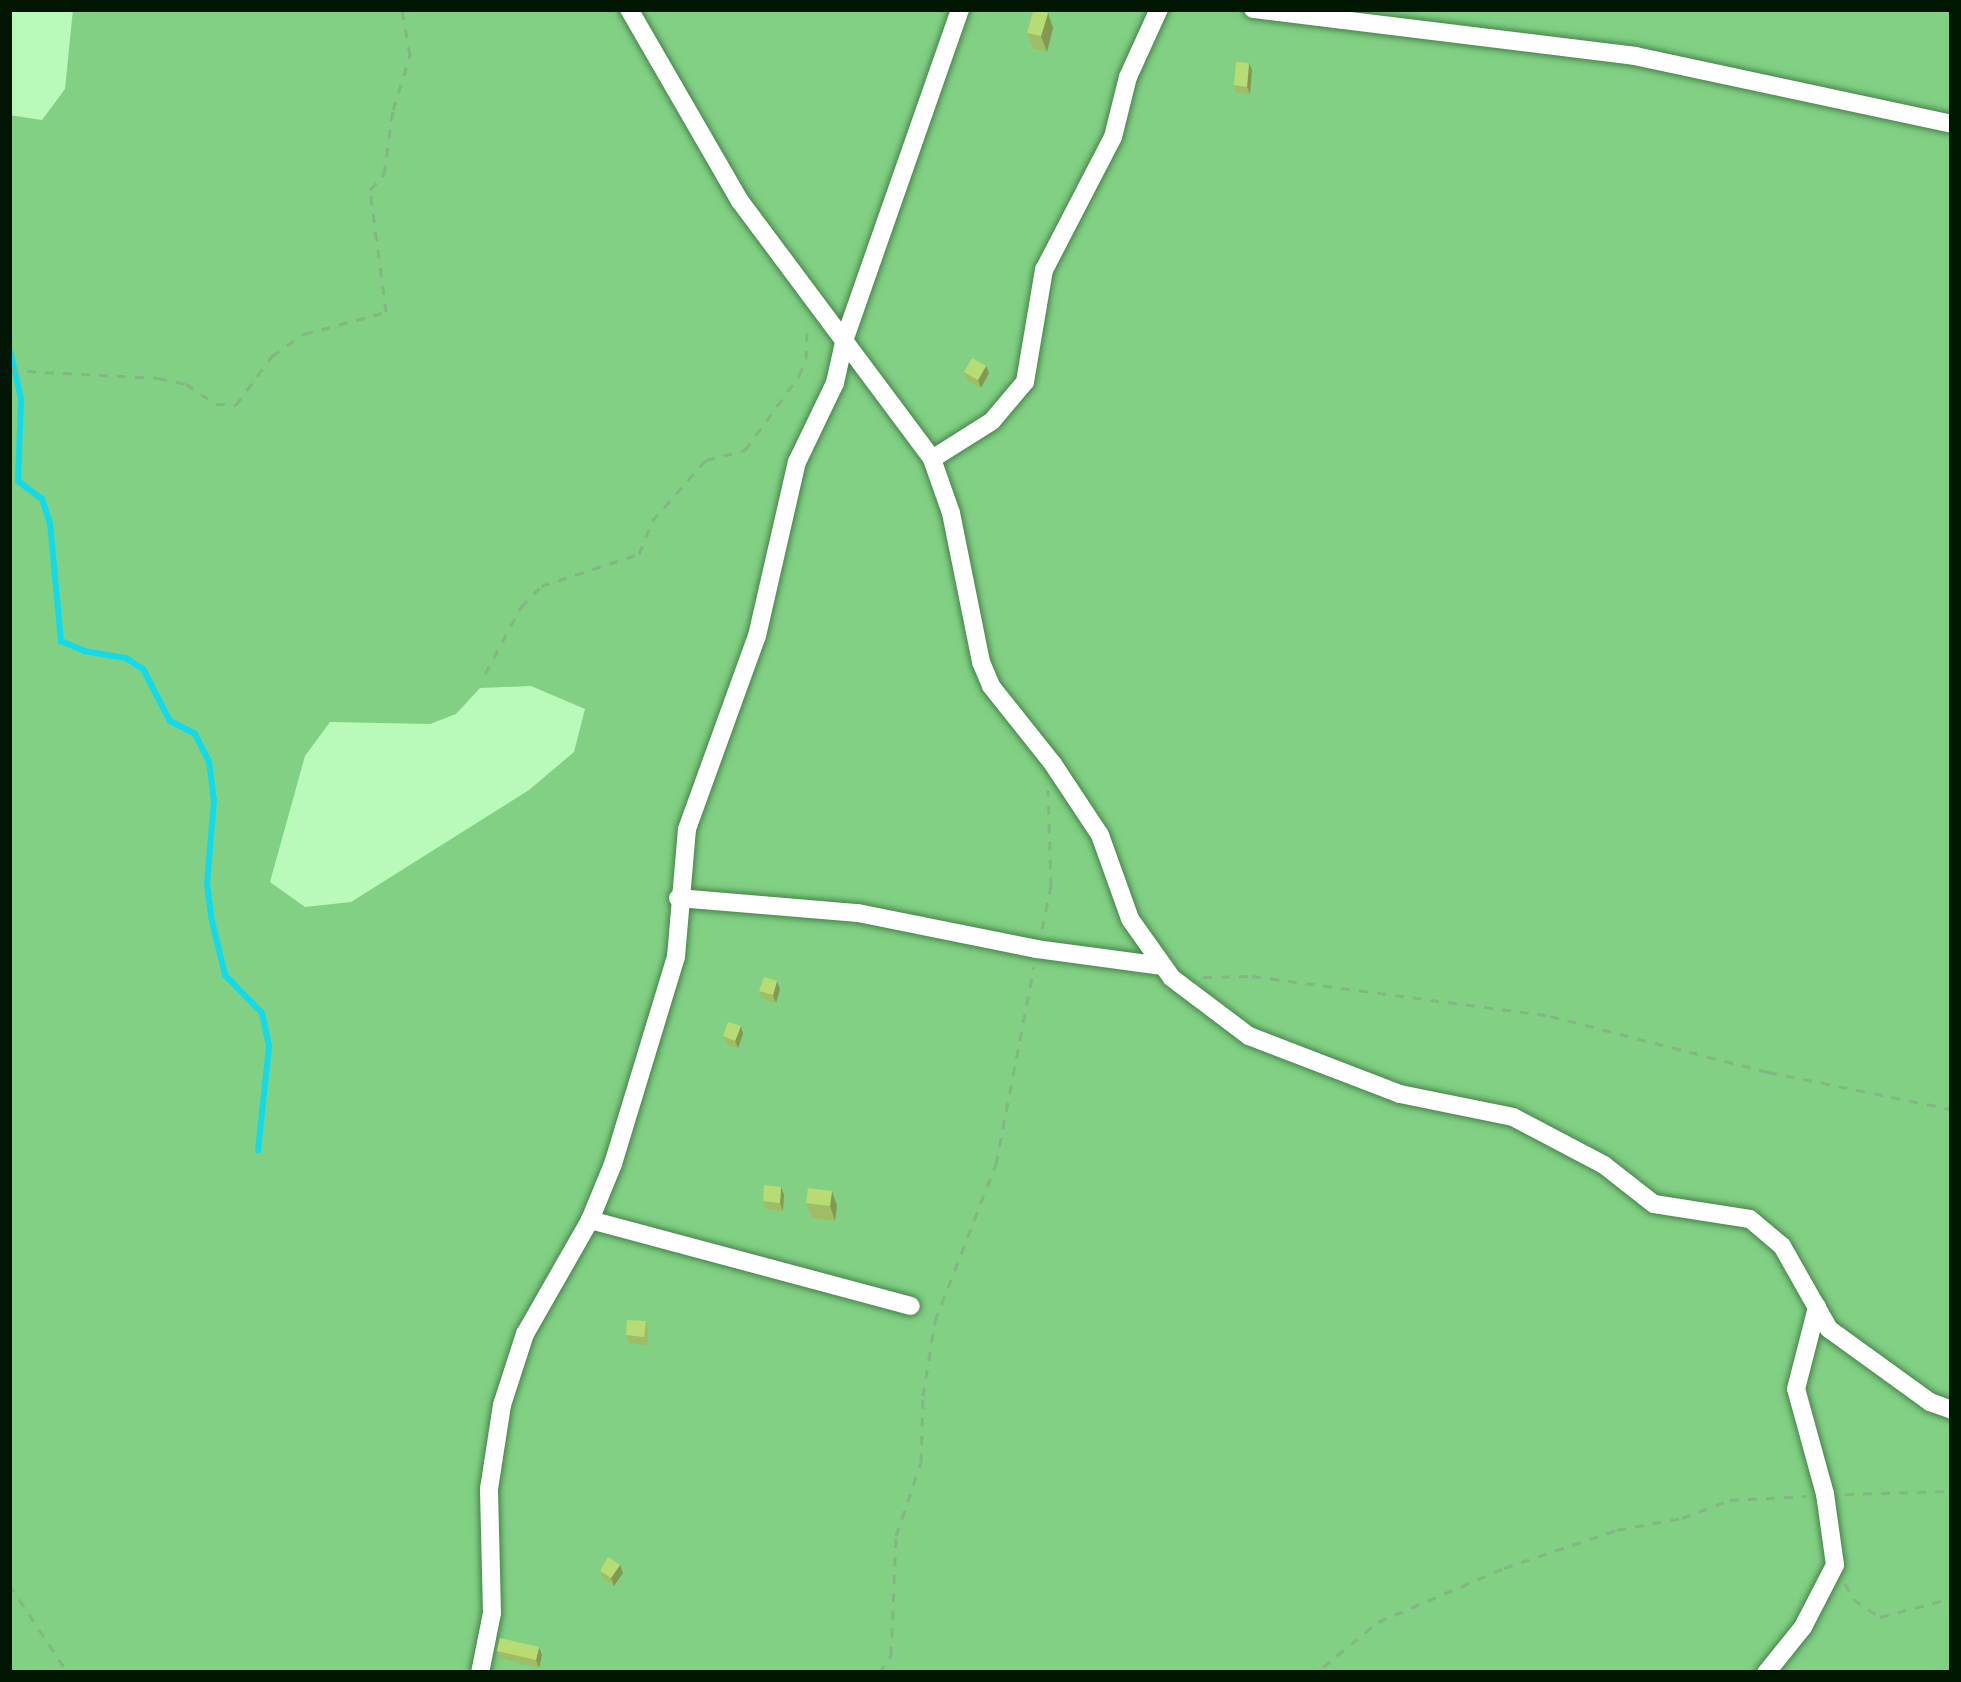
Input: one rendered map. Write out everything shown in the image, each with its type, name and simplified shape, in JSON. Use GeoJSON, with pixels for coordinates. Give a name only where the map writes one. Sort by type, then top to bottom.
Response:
{"type":"FeatureCollection","features":[{"type":"Feature","properties":{"kind":"street"},"geometry":{"type":"LineString","coordinates":[[629,9],[740,201],[932,459],[951,513],[986,674],[1100,836],[1130,919],[1167,972],[1249,1036],[1400,1094],[1514,1117],[1604,1165],[1654,1204],[1750,1219],[1782,1246],[1829,1329],[1930,1402],[1952,1410]]}},
{"type":"Feature","properties":{"kind":"street"},"geometry":{"type":"LineString","coordinates":[[480,1673],[492,1613],[489,1490],[502,1405],[525,1334],[590,1220],[667,993],[676,957],[687,829],[757,636],[797,462],[835,382],[844,338],[960,9]]}},
{"type":"Feature","properties":{"kind":"street"},"geometry":{"type":"LineString","coordinates":[[932,459],[992,421],[1025,382],[1048,256],[1113,137],[1128,77],[1159,9]]}},
{"type":"Feature","properties":{"kind":"street"},"geometry":{"type":"LineString","coordinates":[[1253,9],[1634,56],[1952,124]]}},
{"type":"Feature","properties":{"kind":"street"},"geometry":{"type":"LineString","coordinates":[[678,898],[858,914],[1167,972]]}},
{"type":"Feature","properties":{"kind":"street"},"geometry":{"type":"LineString","coordinates":[[590,1220],[911,1306]]}},
{"type":"Feature","properties":{"kind":"street"},"geometry":{"type":"LineString","coordinates":[[1766,1673],[1803,1627],[1835,1565],[1825,1495],[1796,1389],[1817,1307]]}},
{"type":"Feature","properties":{"kind":"path"},"geometry":{"type":"LineString","coordinates":[[9,370],[158,378],[186,384],[217,404],[236,405],[272,356],[304,334],[386,312],[370,190],[384,174],[393,110],[410,55],[402,9]]}},
{"type":"Feature","properties":{"kind":"path"},"geometry":{"type":"LineString","coordinates":[[485,674],[521,607],[541,586],[639,554],[652,521],[706,460],[736,455],[759,434],[788,398],[806,359],[810,333],[803,314]]}},
{"type":"Feature","properties":{"kind":"path"},"geometry":{"type":"LineString","coordinates":[[879,1673],[891,1655],[896,1536],[921,1462],[923,1396],[935,1321],[996,1164],[1052,886],[1046,800],[1053,764]]}},
{"type":"Feature","properties":{"kind":"path"},"geometry":{"type":"LineString","coordinates":[[1167,972],[1252,976],[1550,1016],[1768,1072],[1952,1109]]}},
{"type":"Feature","properties":{"kind":"path"},"geometry":{"type":"LineString","coordinates":[[1306,1673],[1324,1666],[1378,1622],[1504,1568],[1730,1500],[1952,1491]]}},
{"type":"Feature","properties":{"kind":"path"},"geometry":{"type":"LineString","coordinates":[[1835,1565],[1853,1599],[1880,1617],[1952,1598]]}},
{"type":"Feature","properties":{"kind":"path"},"geometry":{"type":"LineString","coordinates":[[9,1584],[68,1673]]}},
{"type":"Feature","properties":{"kind":"green space"},"geometry":{"type":"Polygon","coordinates":[[[73,9],[1952,9],[1952,1673],[9,1673],[9,115],[42,120],[65,89],[73,9]],[[531,686],[480,688],[456,714],[430,724],[330,722],[305,756],[270,882],[305,907],[351,902],[529,790],[574,752],[585,709],[531,686]]]}},
{"type":"Feature","properties":{"kind":"building"},"geometry":{"type":"Polygon","coordinates":[[[1034,9],[1048,13],[1041,36],[1027,33],[1034,9]]]}},
{"type":"Feature","properties":{"kind":"building"},"geometry":{"type":"Polygon","coordinates":[[[1236,62],[1249,63],[1247,87],[1234,85],[1236,62]]]}},
{"type":"Feature","properties":{"kind":"building"},"geometry":{"type":"Polygon","coordinates":[[[972,358],[986,366],[978,380],[964,372],[972,358]]]}},
{"type":"Feature","properties":{"kind":"building"},"geometry":{"type":"Polygon","coordinates":[[[764,977],[777,981],[773,995],[759,991],[764,977]]]}},
{"type":"Feature","properties":{"kind":"building"},"geometry":{"type":"Polygon","coordinates":[[[728,1022],[741,1026],[735,1041],[723,1036],[728,1022]]]}},
{"type":"Feature","properties":{"kind":"building"},"geometry":{"type":"Polygon","coordinates":[[[764,1185],[781,1187],[780,1203],[763,1201],[764,1185]]]}},
{"type":"Feature","properties":{"kind":"building"},"geometry":{"type":"Polygon","coordinates":[[[808,1188],[832,1191],[830,1206],[806,1203],[808,1188]]]}},
{"type":"Feature","properties":{"kind":"building"},"geometry":{"type":"Polygon","coordinates":[[[627,1320],[646,1321],[644,1337],[626,1335],[627,1320]]]}},
{"type":"Feature","properties":{"kind":"building"},"geometry":{"type":"Polygon","coordinates":[[[608,1557],[620,1565],[611,1578],[600,1571],[608,1557]]]}},
{"type":"Feature","properties":{"kind":"building"},"geometry":{"type":"Polygon","coordinates":[[[500,1638],[539,1647],[536,1660],[497,1651],[500,1638]]]}},
{"type":"Feature","properties":{"kind":"waterway"},"geometry":{"type":"LineString","coordinates":[[9,347],[21,399],[18,481],[42,499],[50,523],[61,641],[84,651],[126,658],[143,669],[170,721],[195,734],[209,761],[214,800],[207,883],[211,917],[225,975],[262,1013],[269,1046],[258,1150]]}}]}
